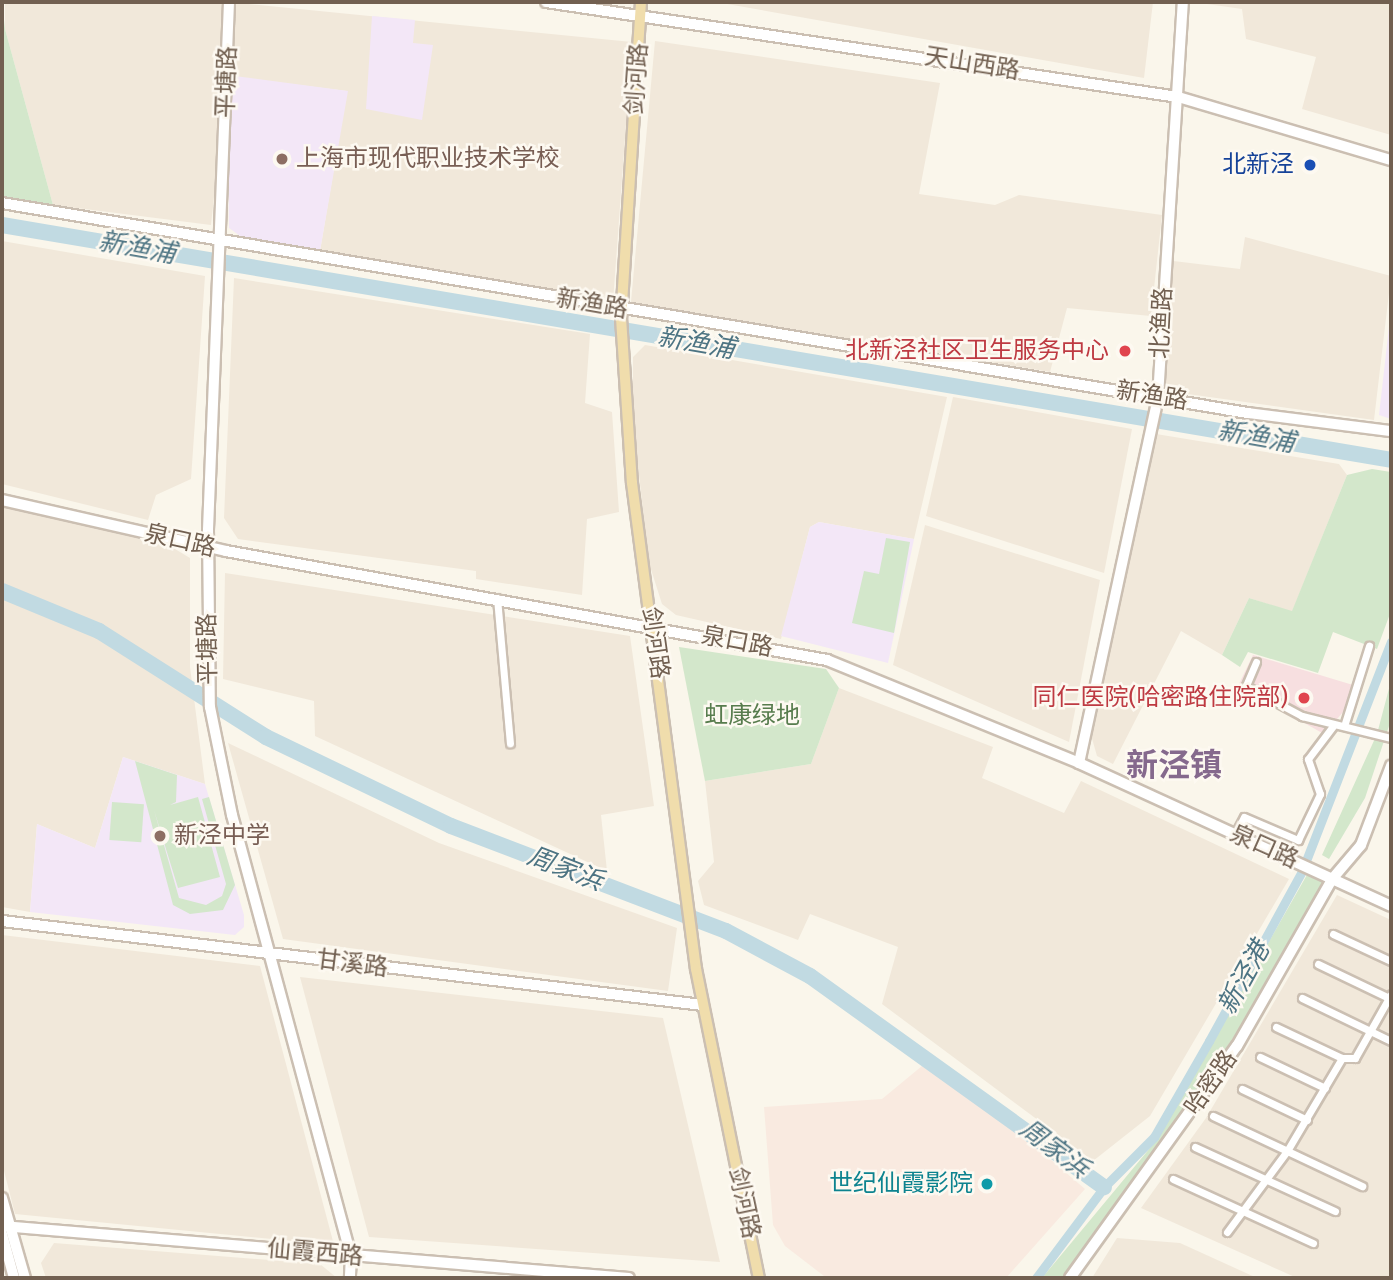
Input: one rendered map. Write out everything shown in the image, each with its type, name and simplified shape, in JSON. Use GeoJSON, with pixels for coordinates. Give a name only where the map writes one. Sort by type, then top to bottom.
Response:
{"type":"FeatureCollection","features":[{"type":"Feature","properties":{"kind":"main road","name":"剑河路"},"geometry":{"type":"LineString","coordinates":[[641,6],[621,343],[632,483],[687,870],[696,969],[760,1278]]}},
{"type":"Feature","properties":{"kind":"street","name":"平塘路"},"geometry":{"type":"LineString","coordinates":[[229,2],[205,654],[215,743],[351,1256],[351,1278]]}},
{"type":"Feature","properties":{"kind":"street","name":"天山西路"},"geometry":{"type":"LineString","coordinates":[[546,2],[641,6],[1178,97],[1391,160]]}},
{"type":"Feature","properties":{"kind":"street","name":"北渔路"},"geometry":{"type":"LineString","coordinates":[[1079,763],[1157,402],[1184,2]]}},
{"type":"Feature","properties":{"kind":"street","name":"新渔路"},"geometry":{"type":"LineString","coordinates":[[2,203],[220,245],[622,309],[1157,402],[1391,431]]}},
{"type":"Feature","properties":{"kind":"street","name":"泉口路"},"geometry":{"type":"LineString","coordinates":[[2,500],[208,548],[653,625],[827,660],[1079,763],[1391,906]]}},
{"type":"Feature","properties":{"kind":"street"},"geometry":{"type":"LineString","coordinates":[[498,598],[509,743]]}},
{"type":"Feature","properties":{"kind":"street"},"geometry":{"type":"LineString","coordinates":[[1345,723],[1369,646]]}},
{"type":"Feature","properties":{"kind":"street"},"geometry":{"type":"LineString","coordinates":[[1256,662],[1246,686],[1333,726],[1345,723],[1391,738]]}},
{"type":"Feature","properties":{"kind":"street"},"geometry":{"type":"LineString","coordinates":[[1235,834],[1244,817],[1298,840],[1321,794],[1308,759],[1333,726]]}},
{"type":"Feature","properties":{"kind":"street","name":"哈密路"},"geometry":{"type":"LineString","coordinates":[[1070,1278],[1237,1046],[1330,877],[1361,845],[1391,766]]}},
{"type":"Feature","properties":{"kind":"street","name":"甘溪路"},"geometry":{"type":"LineString","coordinates":[[2,920],[702,1005]]}},
{"type":"Feature","properties":{"kind":"street"},"geometry":{"type":"LineString","coordinates":[[1333,934],[1391,961]]}},
{"type":"Feature","properties":{"kind":"street"},"geometry":{"type":"LineString","coordinates":[[1276,1027],[1342,1058],[1355,1058],[1391,997],[1318,964]]}},
{"type":"Feature","properties":{"kind":"street"},"geometry":{"type":"LineString","coordinates":[[1302,998],[1391,1041]]}},
{"type":"Feature","properties":{"kind":"street"},"geometry":{"type":"LineString","coordinates":[[1260,1057],[1325,1088]]}},
{"type":"Feature","properties":{"kind":"street"},"geometry":{"type":"LineString","coordinates":[[1227,1232],[1287,1151],[1342,1058]]}},
{"type":"Feature","properties":{"kind":"street"},"geometry":{"type":"LineString","coordinates":[[1242,1089],[1307,1120]]}},
{"type":"Feature","properties":{"kind":"street"},"geometry":{"type":"LineString","coordinates":[[1213,1116],[1362,1186]]}},
{"type":"Feature","properties":{"kind":"street"},"geometry":{"type":"LineString","coordinates":[[1195,1147],[1335,1212]]}},
{"type":"Feature","properties":{"kind":"street"},"geometry":{"type":"LineString","coordinates":[[1173,1179],[1313,1243]]}},
{"type":"Feature","properties":{"kind":"street"},"geometry":{"type":"LineString","coordinates":[[2,1198],[4,1229],[15,1278]]}},
{"type":"Feature","properties":{"kind":"street"},"geometry":{"type":"LineString","coordinates":[[4,1229],[26,1278]]}},
{"type":"Feature","properties":{"kind":"street","name":"仙霞西路"},"geometry":{"type":"LineString","coordinates":[[4,1229],[629,1278]]}},
{"type":"Feature","properties":{"kind":"shaded area"},"geometry":{"type":"Polygon","coordinates":[[[5,2],[229,2],[632,42],[613,302],[320,251],[347,91],[227,76],[211,225],[53,205],[5,29],[5,2]]]}},
{"type":"Feature","properties":{"kind":"shaded area"},"geometry":{"type":"Polygon","coordinates":[[[716,2],[1153,2],[1144,78],[716,2]]]}},
{"type":"Feature","properties":{"kind":"shaded area"},"geometry":{"type":"Polygon","coordinates":[[[1193,2],[1391,2],[1391,135],[1302,109],[1316,57],[1246,39],[1242,9],[1193,2]]]}},
{"type":"Feature","properties":{"kind":"shaded area"},"geometry":{"type":"Polygon","coordinates":[[[372,16],[415,20],[413,43],[433,45],[422,120],[366,109],[372,16]]]}},
{"type":"Feature","properties":{"kind":"shaded area"},"geometry":{"type":"Polygon","coordinates":[[[655,41],[940,83],[919,194],[995,205],[1019,195],[1162,215],[1151,316],[1067,308],[1050,372],[631,302],[655,41]]]}},
{"type":"Feature","properties":{"kind":"shaded area","name":"上海市现代职业技术学校"},"geometry":{"type":"Polygon","coordinates":[[[227,75],[348,91],[320,251],[243,238],[229,228],[227,75]]]}},
{"type":"Feature","properties":{"kind":"shaded area"},"geometry":{"type":"Polygon","coordinates":[[[1245,237],[1391,276],[1374,420],[1159,390],[1165,260],[1240,269],[1245,237]]]}},
{"type":"Feature","properties":{"kind":"shaded area"},"geometry":{"type":"Polygon","coordinates":[[[2,241],[205,276],[191,479],[156,495],[148,520],[2,484],[2,241]]]}},
{"type":"Feature","properties":{"kind":"shaded area"},"geometry":{"type":"Polygon","coordinates":[[[234,278],[590,334],[585,403],[612,412],[619,512],[587,519],[582,595],[476,579],[476,571],[238,539],[224,518],[234,278]]]}},
{"type":"Feature","properties":{"kind":"shaded area"},"geometry":{"type":"Polygon","coordinates":[[[1391,309],[1391,419],[1379,415],[1391,309]]]}},
{"type":"Feature","properties":{"kind":"shaded area"},"geometry":{"type":"Polygon","coordinates":[[[645,345],[947,397],[914,539],[819,522],[810,527],[781,639],[676,615],[662,604],[649,563],[633,422],[633,357],[645,345]]]}},
{"type":"Feature","properties":{"kind":"shaded area"},"geometry":{"type":"Polygon","coordinates":[[[953,397],[1132,429],[1104,573],[926,516],[953,397]]]}},
{"type":"Feature","properties":{"kind":"shaded area"},"geometry":{"type":"Polygon","coordinates":[[[1156,434],[1339,464],[1347,475],[1292,612],[1249,598],[1222,655],[1181,631],[1113,764],[1097,756],[1091,735],[1156,434]]]}},
{"type":"Feature","properties":{"kind":"shaded area"},"geometry":{"type":"Polygon","coordinates":[[[2,504],[170,546],[190,558],[190,667],[205,784],[123,757],[95,848],[37,824],[30,912],[2,907],[2,504]]]}},
{"type":"Feature","properties":{"kind":"shaded area"},"geometry":{"type":"Polygon","coordinates":[[[819,522],[914,539],[888,663],[781,636],[810,527],[819,522]]]}},
{"type":"Feature","properties":{"kind":"shaded area"},"geometry":{"type":"Polygon","coordinates":[[[925,525],[1100,580],[1069,742],[893,665],[925,525]]]}},
{"type":"Feature","properties":{"kind":"shaded area"},"geometry":{"type":"Polygon","coordinates":[[[225,573],[630,636],[654,806],[601,815],[607,871],[315,736],[314,701],[223,679],[225,573]]]}},
{"type":"Feature","properties":{"kind":"shaded area","name":"同仁医院(哈密路住院部)"},"geometry":{"type":"Polygon","coordinates":[[[1253,655],[1353,685],[1344,711],[1324,734],[1238,686],[1253,655]]]}},
{"type":"Feature","properties":{"kind":"shaded area"},"geometry":{"type":"Polygon","coordinates":[[[839,688],[993,747],[982,778],[1064,813],[1081,781],[1289,879],[1150,1116],[1093,1161],[882,1004],[898,947],[810,914],[798,940],[704,905],[698,881],[714,862],[705,781],[811,764],[839,688]]]}},
{"type":"Feature","properties":{"kind":"shaded area"},"geometry":{"type":"Polygon","coordinates":[[[228,743],[439,843],[677,928],[668,991],[283,939],[228,743]]]}},
{"type":"Feature","properties":{"kind":"shaded area","name":"新泾中学"},"geometry":{"type":"Polygon","coordinates":[[[123,757],[205,784],[244,915],[244,927],[235,935],[30,912],[37,824],[95,848],[123,757]]]}},
{"type":"Feature","properties":{"kind":"shaded area"},"geometry":{"type":"Polygon","coordinates":[[[1337,895],[1391,920],[1391,1278],[1297,1278],[1141,1208],[1206,1118],[1337,895]]]}},
{"type":"Feature","properties":{"kind":"shaded area"},"geometry":{"type":"Polygon","coordinates":[[[2,935],[260,966],[334,1245],[15,1214],[2,1163],[2,935]]]}},
{"type":"Feature","properties":{"kind":"shaded area"},"geometry":{"type":"Polygon","coordinates":[[[300,977],[663,1018],[720,1262],[369,1237],[300,977]]]}},
{"type":"Feature","properties":{"kind":"shaded area"},"geometry":{"type":"Polygon","coordinates":[[[922,1066],[1009,1124],[1085,1189],[1006,1278],[824,1276],[785,1246],[773,1225],[764,1107],[882,1099],[922,1066]]]}},
{"type":"Feature","properties":{"kind":"shaded area"},"geometry":{"type":"Polygon","coordinates":[[[1117,1238],[1180,1243],[1257,1278],[1092,1278],[1117,1238]]]}},
{"type":"Feature","properties":{"kind":"shaded area"},"geometry":{"type":"Polygon","coordinates":[[[54,1243],[320,1264],[337,1278],[46,1278],[41,1263],[54,1243]]]}},
{"type":"Feature","properties":{"kind":"green space"},"geometry":{"type":"Polygon","coordinates":[[[2,2],[5,29],[53,205],[2,196],[2,2]]]}},
{"type":"Feature","properties":{"kind":"green space"},"geometry":{"type":"Polygon","coordinates":[[[1372,469],[1391,472],[1391,611],[1377,649],[1333,632],[1318,673],[1248,652],[1240,667],[1222,655],[1249,598],[1292,611],[1347,475],[1372,469]]]}},
{"type":"Feature","properties":{"kind":"green space"},"geometry":{"type":"Polygon","coordinates":[[[886,538],[910,542],[894,633],[852,623],[864,571],[879,574],[886,538]]]}},
{"type":"Feature","properties":{"kind":"green space","name":"虹康绿地"},"geometry":{"type":"Polygon","coordinates":[[[679,647],[826,669],[839,688],[811,764],[705,781],[679,647]]]}},
{"type":"Feature","properties":{"kind":"green space"},"geometry":{"type":"Polygon","coordinates":[[[1391,681],[1391,720],[1365,798],[1329,859],[1322,855],[1377,734],[1391,681]]]}},
{"type":"Feature","properties":{"kind":"green space"},"geometry":{"type":"Polygon","coordinates":[[[135,761],[177,775],[176,802],[170,805],[198,797],[220,877],[178,888],[154,810],[179,898],[206,905],[222,896],[226,884],[202,799],[209,797],[235,885],[223,910],[190,914],[173,905],[135,761]]]}},
{"type":"Feature","properties":{"kind":"green space"},"geometry":{"type":"Polygon","coordinates":[[[112,802],[144,804],[141,842],[109,840],[112,802]]]}},
{"type":"Feature","properties":{"kind":"green space"},"geometry":{"type":"Polygon","coordinates":[[[1308,873],[1324,881],[1243,1024],[1063,1278],[1042,1278],[1155,1142],[1308,873]]]}},
{"type":"Feature","properties":{"kind":"waterway","name":"新渔浦"},"geometry":{"type":"LineString","coordinates":[[2,225],[1391,460]]}},
{"type":"Feature","properties":{"kind":"waterway","name":"周家浜"},"geometry":{"type":"LineString","coordinates":[[2,591],[99,631],[266,737],[451,826],[726,931],[810,976],[1104,1187]]}},
{"type":"Feature","properties":{"kind":"waterway","name":"新泾港"},"geometry":{"type":"LineString","coordinates":[[1036,1278],[1104,1187],[1154,1137],[1209,1041],[1302,871],[1391,642]]}},
{"type":"Feature","properties":{"kind":"place","name":"上海市现代职业技术学校"},"geometry":{"type":"Point","coordinates":[282,159]}},
{"type":"Feature","properties":{"kind":"place","name":"北新泾"},"geometry":{"type":"Point","coordinates":[1310,165]}},
{"type":"Feature","properties":{"kind":"place","name":"北新泾社区卫生服务中心"},"geometry":{"type":"Point","coordinates":[1125,351]}},
{"type":"Feature","properties":{"kind":"place","name":"同仁医院(哈密路住院部)"},"geometry":{"type":"Point","coordinates":[1304,698]}},
{"type":"Feature","properties":{"kind":"place","name":"新泾中学"},"geometry":{"type":"Point","coordinates":[160,836]}},
{"type":"Feature","properties":{"kind":"place","name":"世纪仙霞影院"},"geometry":{"type":"Point","coordinates":[987,1184]}},
{"type":"Feature","properties":{"kind":"district","name":"新泾镇"},"geometry":{"type":"Point","coordinates":[1174,765]}}]}
